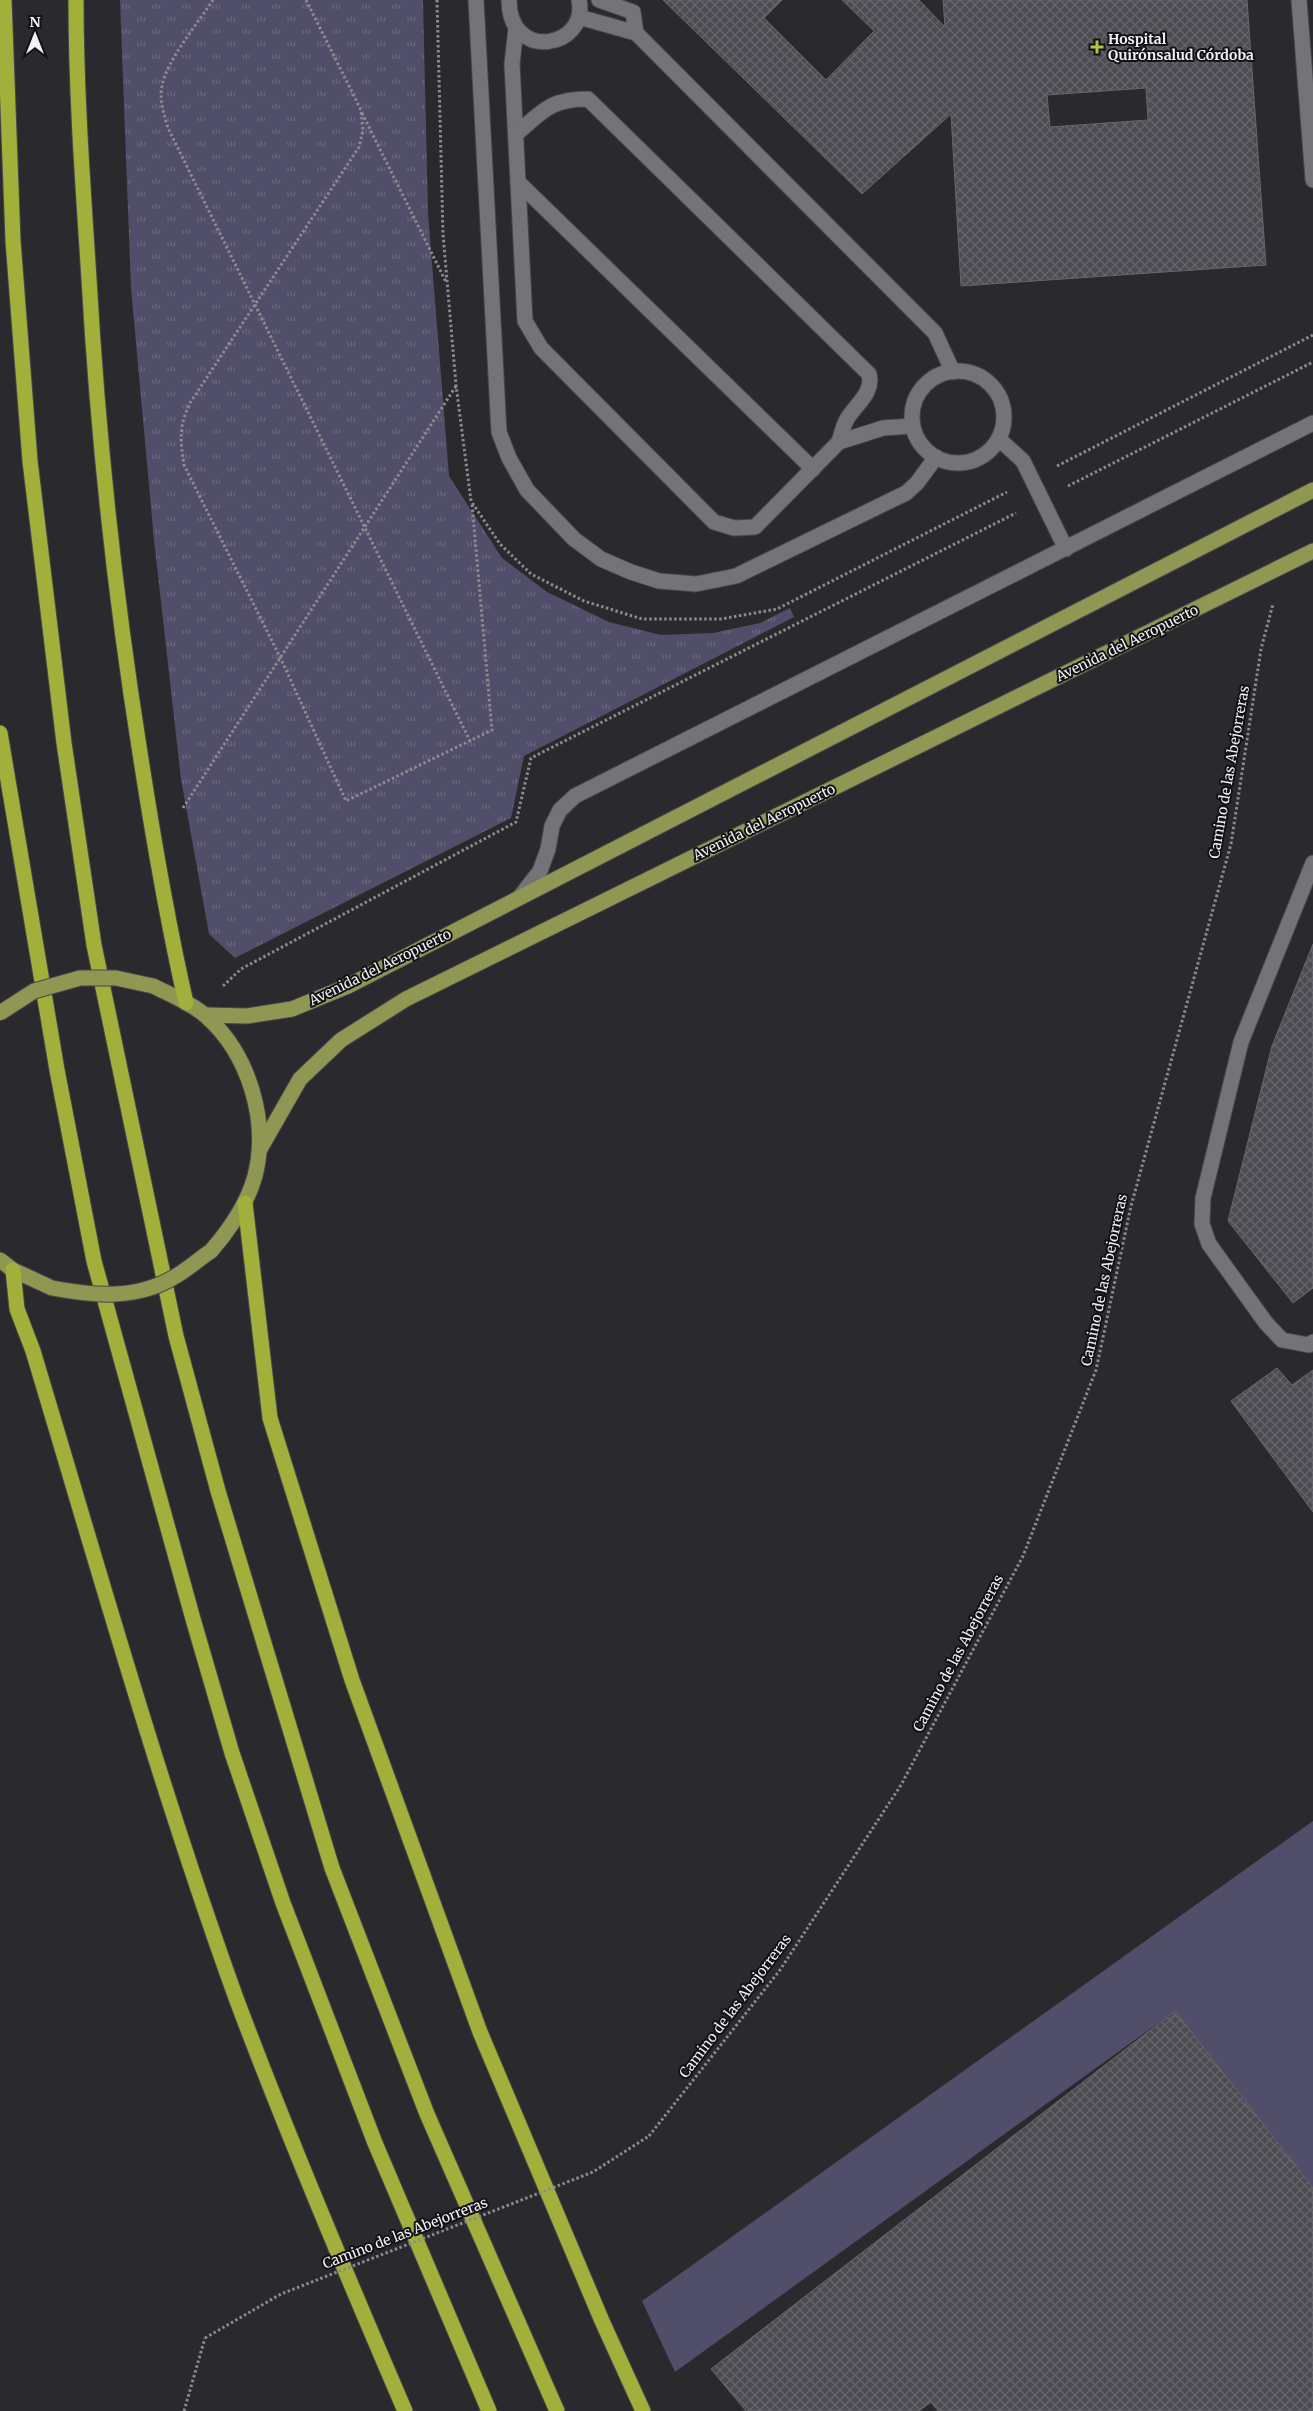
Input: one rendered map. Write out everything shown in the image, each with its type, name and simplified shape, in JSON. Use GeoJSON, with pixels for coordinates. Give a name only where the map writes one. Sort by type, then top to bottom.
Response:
{"type":"FeatureCollection","features":[{"type":"Feature","properties":{"kind":"highway"},"geometry":{"type":"LineString","coordinates":[[4,0],[12,223],[26,412],[45,597],[61,724],[94,945],[176,1336],[218,1491],[332,1868],[427,2114],[556,2411]]}},
{"type":"Feature","properties":{"kind":"highway"},"geometry":{"type":"LineString","coordinates":[[76,0],[83,192],[94,366],[105,486],[119,610],[157,865],[186,1003]]}},
{"type":"Feature","properties":{"kind":"highway"},"geometry":{"type":"LineString","coordinates":[[0,733],[57,1070],[94,1261],[195,1629],[232,1753],[283,1903],[376,2143],[489,2411]]}},
{"type":"Feature","properties":{"kind":"highway"},"geometry":{"type":"LineString","coordinates":[[245,1203],[270,1418],[352,1680],[480,2032],[602,2321],[643,2411]]}},
{"type":"Feature","properties":{"kind":"highway"},"geometry":{"type":"LineString","coordinates":[[14,1270],[17,1309],[33,1351],[157,1766],[236,1997],[328,2233],[405,2411]]}},
{"type":"Feature","properties":{"kind":"main road","name":"Avenida del Aeropuerto"},"geometry":{"type":"LineString","coordinates":[[205,1015],[248,1016],[292,1009],[348,986],[1313,490]]}},
{"type":"Feature","properties":{"kind":"main road","name":"Avenida del Aeropuerto"},"geometry":{"type":"LineString","coordinates":[[260,1148],[300,1079],[341,1040],[406,998],[1313,551]]}},
{"type":"Feature","properties":{"kind":"main road"},"geometry":{"type":"LineString","coordinates":[[0,1013],[34,991],[80,978],[116,978],[153,986],[186,1003],[205,1015],[240,1058],[254,1093],[260,1148],[254,1177],[245,1203],[228,1231],[211,1251],[175,1277],[151,1287],[124,1294],[89,1295],[52,1288],[14,1270],[0,1260]]}},
{"type":"Feature","properties":{"kind":"street"},"geometry":{"type":"LineString","coordinates":[[476,0],[499,432],[509,458],[527,490],[574,539],[602,559],[658,581],[696,584],[736,576],[906,493],[917,483],[936,457]]}},
{"type":"Feature","properties":{"kind":"street"},"geometry":{"type":"LineString","coordinates":[[509,0],[509,15],[516,28],[527,38],[542,42],[557,40],[566,35],[578,17],[579,0]]}},
{"type":"Feature","properties":{"kind":"street"},"geometry":{"type":"LineString","coordinates":[[599,0],[636,6],[636,34]]}},
{"type":"Feature","properties":{"kind":"street"},"geometry":{"type":"LineString","coordinates":[[1299,0],[1313,180]]}},
{"type":"Feature","properties":{"kind":"street"},"geometry":{"type":"LineString","coordinates":[[578,17],[636,34],[935,333],[953,372]]}},
{"type":"Feature","properties":{"kind":"street"},"geometry":{"type":"LineString","coordinates":[[516,28],[512,64],[525,321],[541,348],[714,522],[734,528],[755,527],[839,442],[847,420],[863,399],[871,382],[869,374],[588,99],[566,99],[546,108],[516,134]]}},
{"type":"Feature","properties":{"kind":"street"},"geometry":{"type":"LineString","coordinates":[[518,182],[813,469]]}},
{"type":"Feature","properties":{"kind":"street"},"geometry":{"type":"LineString","coordinates":[[953,372],[970,373],[985,380],[996,392],[1003,407],[1004,424],[999,439],[988,452],[974,460],[958,463],[936,457],[928,452],[918,440],[912,426],[912,410],[917,396],[926,384],[939,376],[953,372]]}},
{"type":"Feature","properties":{"kind":"street","name":"Avenida del Aeropuerto"},"geometry":{"type":"LineString","coordinates":[[519,898],[540,871],[548,849],[552,826],[560,810],[575,796],[1313,423]]}},
{"type":"Feature","properties":{"kind":"street"},"geometry":{"type":"LineString","coordinates":[[839,442],[884,428],[912,426]]}},
{"type":"Feature","properties":{"kind":"street"},"geometry":{"type":"LineString","coordinates":[[999,439],[1023,460],[1066,549]]}},
{"type":"Feature","properties":{"kind":"street"},"geometry":{"type":"LineString","coordinates":[[1313,863],[1241,1042],[1203,1198],[1202,1224],[1209,1244],[1266,1323],[1282,1340],[1309,1345],[1313,1342]]}},
{"type":"Feature","properties":{"kind":"path"},"geometry":{"type":"LineString","coordinates":[[214,0],[168,68],[162,85],[162,108],[168,128],[470,741]]}},
{"type":"Feature","properties":{"kind":"path"},"geometry":{"type":"LineString","coordinates":[[306,0],[448,286]]}},
{"type":"Feature","properties":{"kind":"path"},"geometry":{"type":"LineString","coordinates":[[361,110],[363,130],[360,147],[190,403],[182,421],[181,446],[184,464],[281,659],[346,801],[492,730],[471,501]]}},
{"type":"Feature","properties":{"kind":"path"},"geometry":{"type":"LineString","coordinates":[[241,969],[516,822],[531,758],[1313,362]]}},
{"type":"Feature","properties":{"kind":"path"},"geometry":{"type":"LineString","coordinates":[[183,808],[281,659],[456,385]]}},
{"type":"Feature","properties":{"kind":"path","name":"Camino de las Abejorreras"},"geometry":{"type":"LineString","coordinates":[[184,2411],[205,2338],[280,2294],[593,2172],[649,2136],[780,1970],[901,1785],[1026,1547],[1096,1370],[1131,1206],[1230,844],[1261,650],[1282,567]]}},
{"type":"Feature","properties":{"kind":"green space"},"geometry":{"type":"Polygon","coordinates":[[[120,0],[423,0],[428,213],[449,476],[502,558],[547,592],[609,622],[661,635],[713,633],[760,623],[790,608],[794,617],[524,756],[511,818],[235,958],[209,934],[181,779],[154,540],[131,288],[120,0]]]}},
{"type":"Feature","properties":{"kind":"green space"},"geometry":{"type":"Polygon","coordinates":[[[1313,1821],[1313,2188],[1175,2011],[675,2372],[642,2301],[1313,1821]]]}},
{"type":"Feature","properties":{"kind":"building"},"geometry":{"type":"Polygon","coordinates":[[[663,0],[782,0],[764,18],[826,80],[874,31],[842,0],[919,0],[945,27],[943,0],[1247,0],[1266,265],[961,286],[951,114],[862,194],[663,0]],[[1146,88],[1047,95],[1050,127],[1148,120],[1146,88]]]}},
{"type":"Feature","properties":{"kind":"building"},"geometry":{"type":"Polygon","coordinates":[[[1313,944],[1313,1288],[1293,1303],[1228,1221],[1272,1046],[1313,944]]]}},
{"type":"Feature","properties":{"kind":"building"},"geometry":{"type":"Polygon","coordinates":[[[1277,1368],[1292,1385],[1313,1370],[1313,1512],[1231,1401],[1277,1368]]]}},
{"type":"Feature","properties":{"kind":"building"},"geometry":{"type":"Polygon","coordinates":[[[1175,2011],[1313,2188],[1313,2411],[938,2411],[931,2402],[919,2411],[746,2411],[711,2369],[1175,2011]]]}},
{"type":"Feature","properties":{"kind":"place","name":"Hospital Quirónsalud Córdoba"},"geometry":{"type":"Point","coordinates":[1097,47]}}]}
